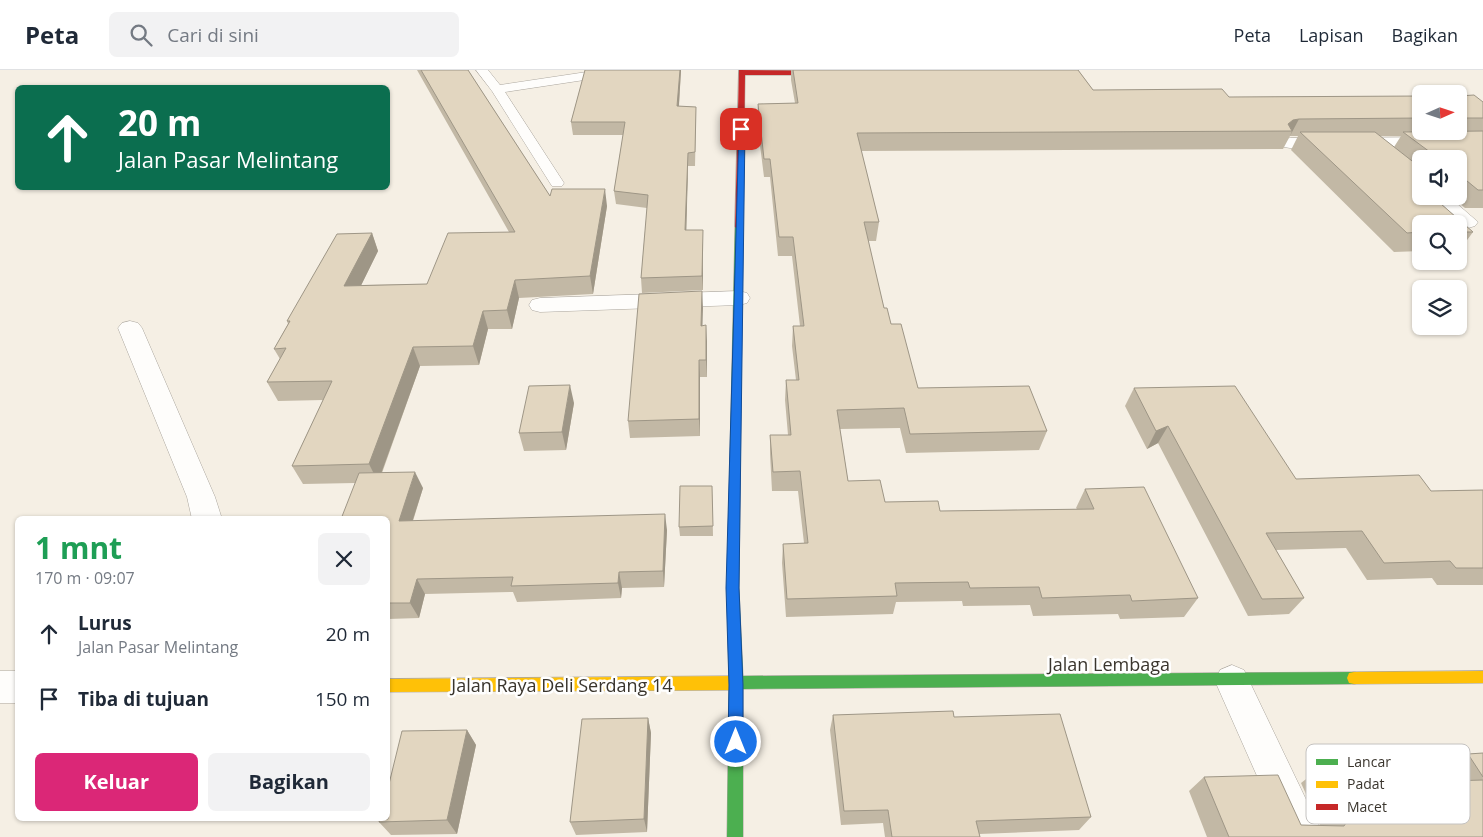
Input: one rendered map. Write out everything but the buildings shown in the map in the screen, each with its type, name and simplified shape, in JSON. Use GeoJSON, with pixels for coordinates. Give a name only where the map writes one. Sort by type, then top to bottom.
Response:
{"type":"FeatureCollection","features":[{"type":"Feature","properties":{"kind":"street"},"geometry":{"type":"LineString","coordinates":[[734,837],[736,685],[733,588],[742,71],[839,73]]}},
{"type":"Feature","properties":{"kind":"street"},"geometry":{"type":"LineString","coordinates":[[1290,143],[1483,142]]}},
{"type":"Feature","properties":{"kind":"street"},"geometry":{"type":"LineString","coordinates":[[1370,143],[1392,161]]}},
{"type":"Feature","properties":{"kind":"street"},"geometry":{"type":"LineString","coordinates":[[1447,205],[1468,222]]}},
{"type":"Feature","properties":{"kind":"street"},"geometry":{"type":"LineString","coordinates":[[540,305],[739,298]]}},
{"type":"Feature","properties":{"kind":"street"},"geometry":{"type":"LineString","coordinates":[[130,328],[201,497],[207,516]]}},
{"type":"Feature","properties":{"kind":"street","name":"Jalan Lembaga"},"geometry":{"type":"LineString","coordinates":[[736,685],[1483,677]]}},
{"type":"Feature","properties":{"kind":"street"},"geometry":{"type":"LineString","coordinates":[[1232,681],[1304,837]]}},
{"type":"Feature","properties":{"kind":"street","name":"Jalan Raya Deli Serdang 14"},"geometry":{"type":"LineString","coordinates":[[390,686],[736,685]]}},
{"type":"Feature","properties":{"kind":"street"},"geometry":{"type":"LineString","coordinates":[[0,687],[15,687]]}},
{"type":"Feature","properties":{"kind":"lane"},"geometry":{"type":"LineString","coordinates":[[482,70],[498,89],[557,183]]}},
{"type":"Feature","properties":{"kind":"lane"},"geometry":{"type":"LineString","coordinates":[[498,89],[624,70]]}},
{"type":"Feature","properties":{"kind":"traffic: fast"},"geometry":{"type":"LineString","coordinates":[[735,837],[736,685],[733,588],[739,227]]}},
{"type":"Feature","properties":{"kind":"traffic: fast"},"geometry":{"type":"LineString","coordinates":[[736,683],[1354,678]]}},
{"type":"Feature","properties":{"kind":"traffic: slow"},"geometry":{"type":"LineString","coordinates":[[1354,678],[1483,677]]}},
{"type":"Feature","properties":{"kind":"traffic: slow"},"geometry":{"type":"LineString","coordinates":[[390,686],[736,683]]}},
{"type":"Feature","properties":{"kind":"traffic: jam"},"geometry":{"type":"LineString","coordinates":[[739,227],[742,70]]}},
{"type":"Feature","properties":{"kind":"traffic: jam"},"geometry":{"type":"LineString","coordinates":[[742,73],[828,73]]}},
{"type":"Feature","properties":{"kind":"route"},"geometry":{"type":"LineString","coordinates":[[736,742],[733,588],[741,129]]}}]}
